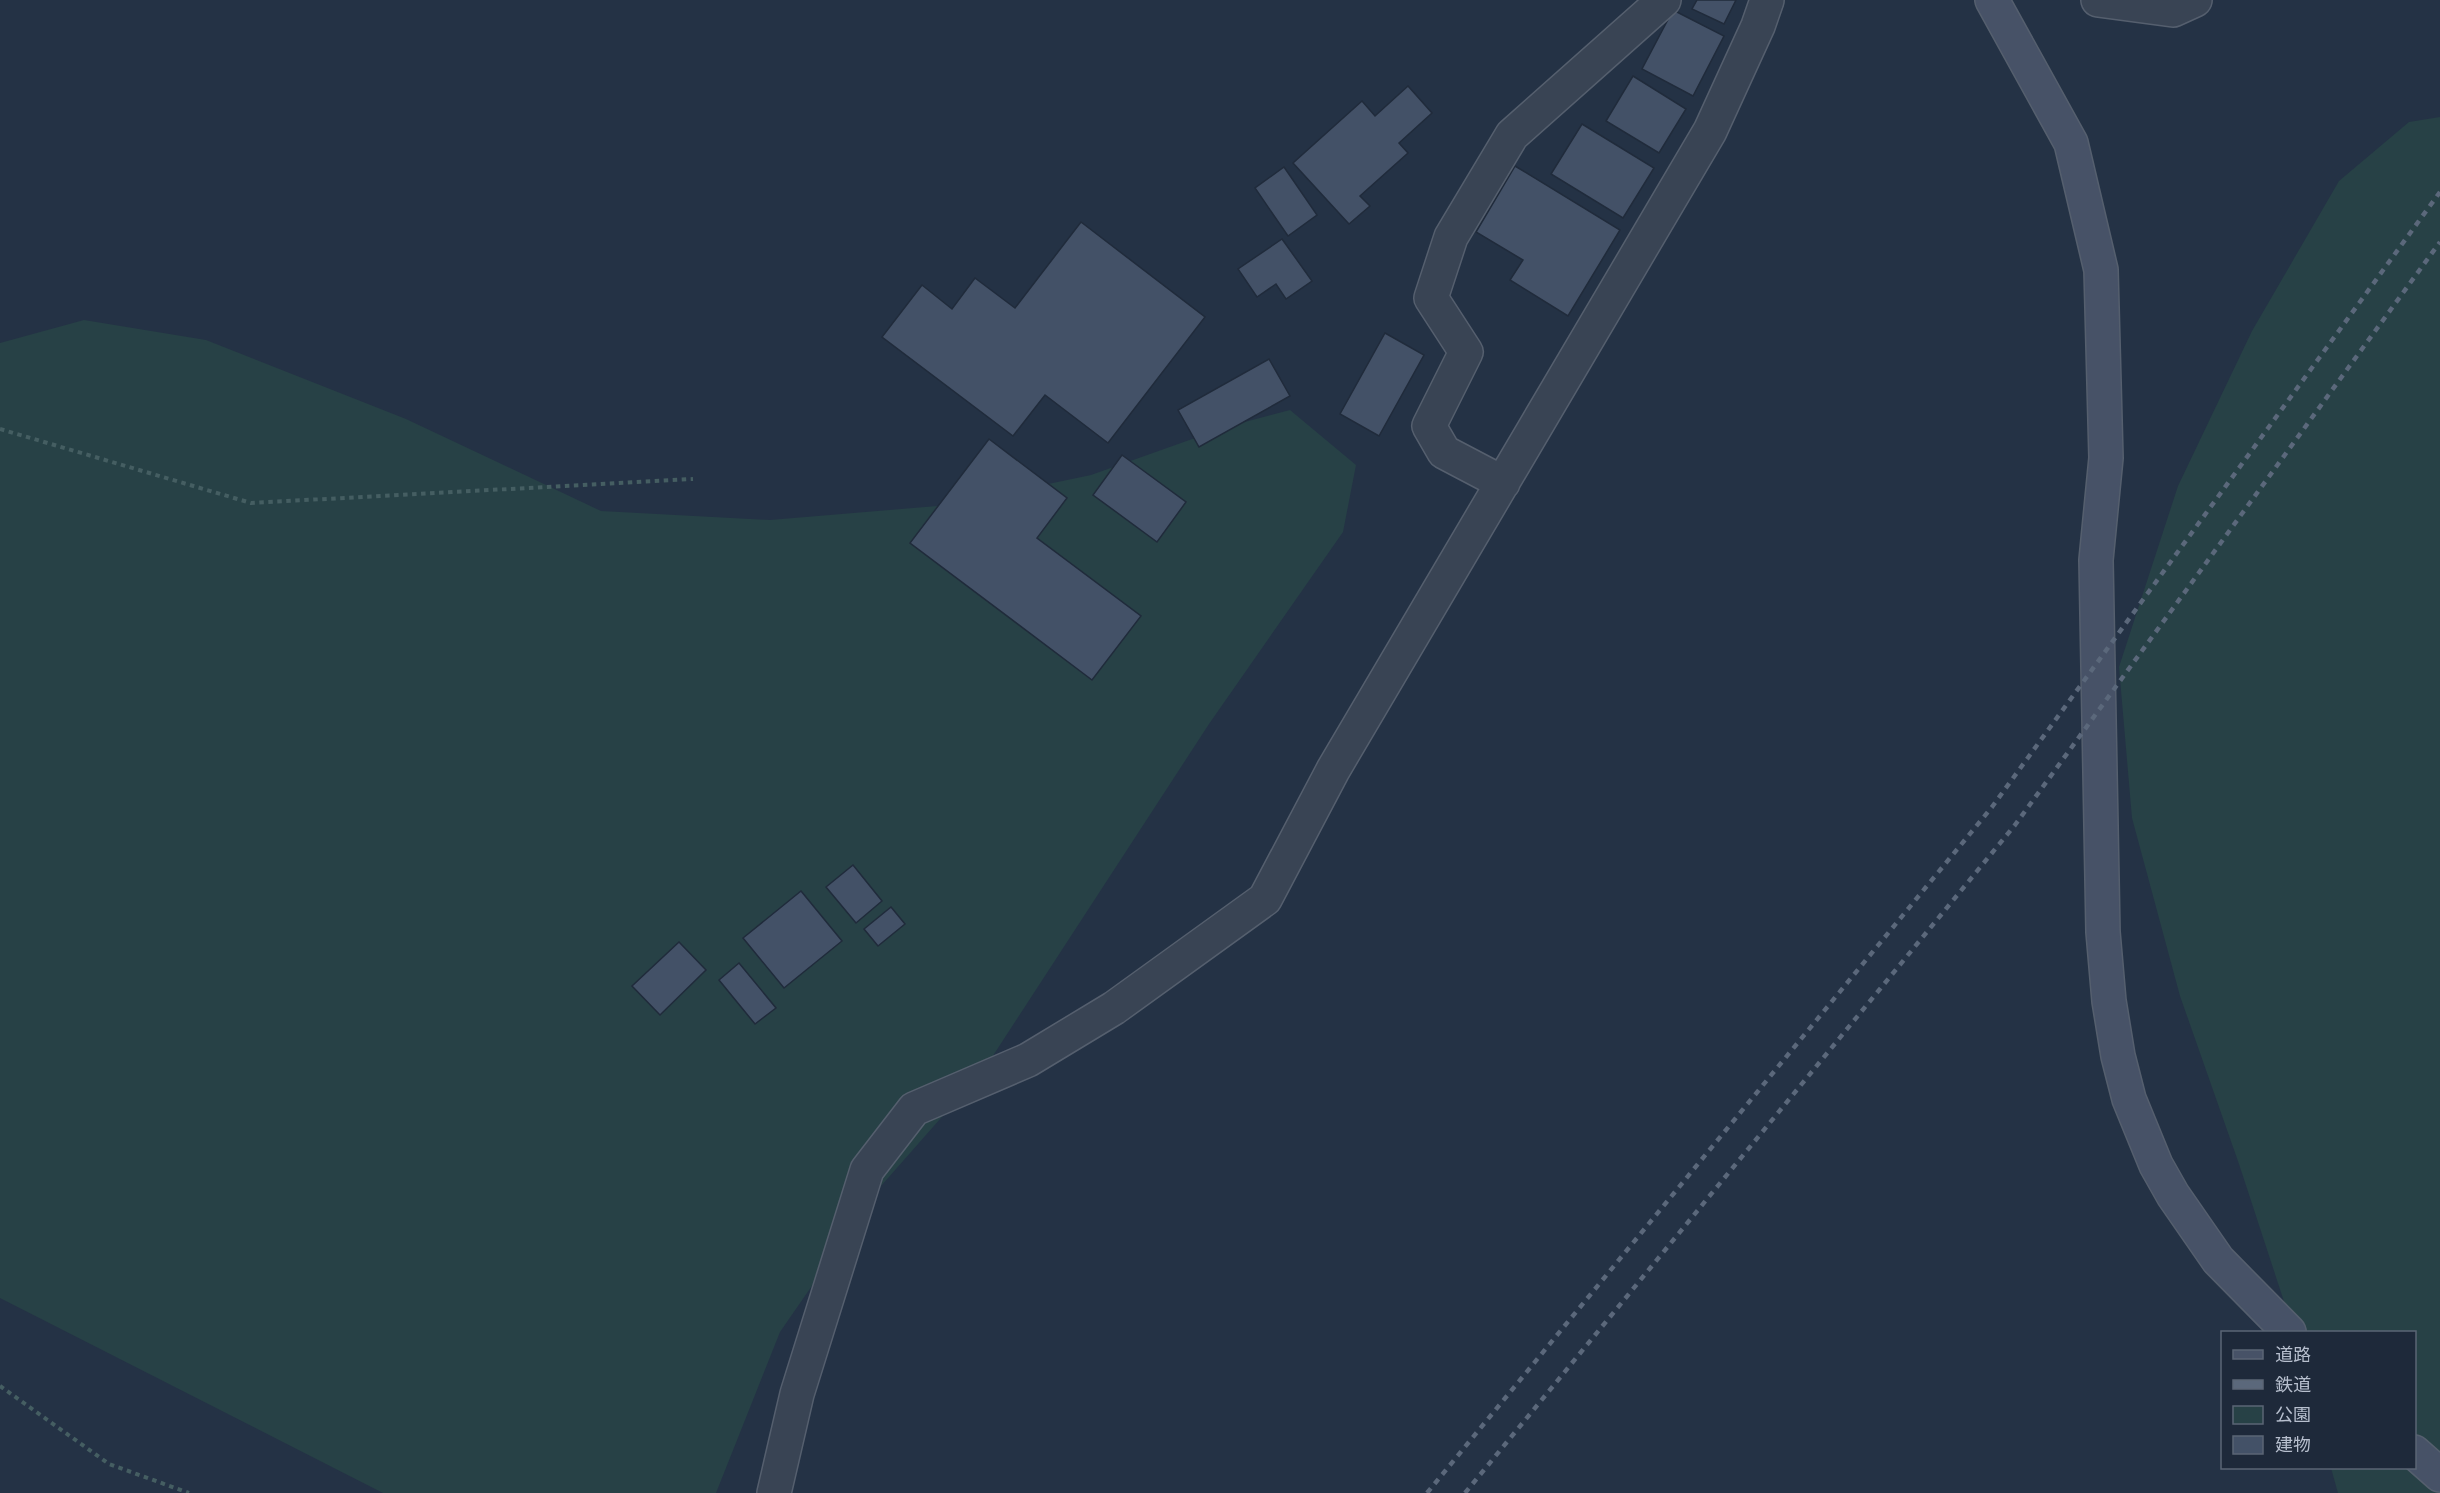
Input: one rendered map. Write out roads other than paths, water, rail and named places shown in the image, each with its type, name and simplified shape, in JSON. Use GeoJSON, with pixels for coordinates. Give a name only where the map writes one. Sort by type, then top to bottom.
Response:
{"type":"FeatureCollection","features":[{"type":"Feature","properties":{"kind":"street"},"geometry":{"type":"LineString","coordinates":[[1503,483],[1444,452],[1429,426],[1466,352],[1431,298],[1451,237],[1512,135],[1664,0]]}},
{"type":"Feature","properties":{"kind":"street"},"geometry":{"type":"LineString","coordinates":[[774,1493],[797,1394],[867,1170],[914,1109],[1028,1060],[1095,1020],[1265,899],[1333,770],[1710,131],[1758,26],[1767,0]]}},
{"type":"Feature","properties":{"kind":"street"},"geometry":{"type":"LineString","coordinates":[[1992,0],[2071,143],[2101,270],[2106,458],[2096,561],[2103,932],[2109,1001],[2118,1056],[2129,1099],[2156,1165],[2173,1195],[2218,1260],[2288,1331]]}},
{"type":"Feature","properties":{"kind":"street"},"geometry":{"type":"LineString","coordinates":[[2098,0],[2173,10],[2195,0]]}},
{"type":"Feature","properties":{"kind":"street"},"geometry":{"type":"LineString","coordinates":[[2416,1453],[2440,1475]]}},
{"type":"Feature","properties":{"kind":"railway"},"geometry":{"type":"LineString","coordinates":[[1427,1493],[1992,807],[2440,192]]}},
{"type":"Feature","properties":{"kind":"railway"},"geometry":{"type":"LineString","coordinates":[[1465,1493],[2015,825],[2440,242]]}}]}
